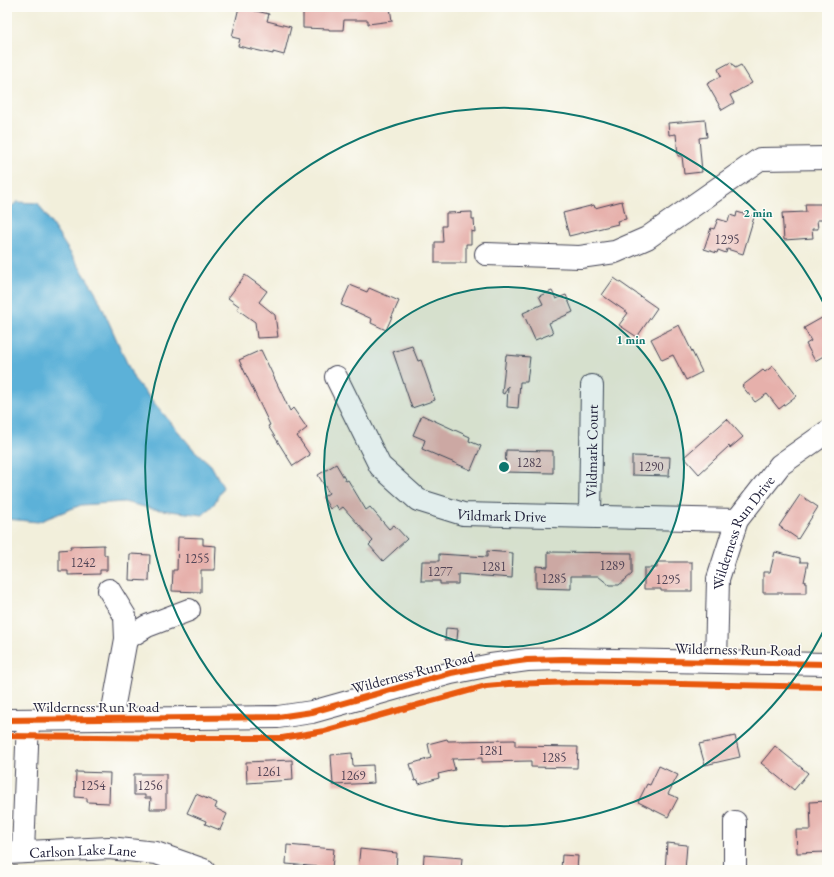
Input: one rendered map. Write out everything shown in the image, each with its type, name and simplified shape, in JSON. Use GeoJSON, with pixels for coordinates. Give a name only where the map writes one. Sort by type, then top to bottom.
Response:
{"type":"FeatureCollection","features":[{"type":"Feature","properties":{"kind":"street"},"geometry":{"type":"LineString","coordinates":[[486,254],[580,257],[614,252],[647,238],[760,159],[827,158]]}},
{"type":"Feature","properties":{"kind":"street","name":"Vildmark Drive"},"geometry":{"type":"LineString","coordinates":[[336,377],[380,466],[418,500],[463,514],[737,520]]}},
{"type":"Feature","properties":{"kind":"street","name":"Vildmark Court"},"geometry":{"type":"LineString","coordinates":[[590,516],[592,386]]}},
{"type":"Feature","properties":{"kind":"street","name":"Wilderness Run Drive"},"geometry":{"type":"LineString","coordinates":[[716,661],[718,579],[737,520],[780,465],[827,432]]}},
{"type":"Feature","properties":{"kind":"street"},"geometry":{"type":"LineString","coordinates":[[109,590],[125,616],[126,640],[114,704],[109,719]]}},
{"type":"Feature","properties":{"kind":"street"},"geometry":{"type":"LineString","coordinates":[[126,640],[147,626],[189,610]]}},
{"type":"Feature","properties":{"kind":"street","name":"Wilderness Run Road"},"geometry":{"type":"LineString","coordinates":[[17,720],[278,717],[312,712],[451,673],[527,660],[716,661],[827,664]]}},
{"type":"Feature","properties":{"kind":"street"},"geometry":{"type":"LineString","coordinates":[[15,853],[17,720]]}},
{"type":"Feature","properties":{"kind":"street"},"geometry":{"type":"LineString","coordinates":[[735,870],[736,822]]}},
{"type":"Feature","properties":{"kind":"street","name":"Carlson Lake Lane"},"geometry":{"type":"LineString","coordinates":[[15,853],[109,848],[156,854],[204,870]]}},
{"type":"Feature","properties":{"kind":"water"},"geometry":{"type":"Polygon","coordinates":[[[17,202],[38,203],[95,291],[134,379],[194,450],[211,465],[223,487],[214,504],[203,515],[153,509],[124,502],[81,505],[38,522],[7,519],[7,210],[17,202]]]}},
{"type":"Feature","properties":{"kind":"building"},"geometry":{"type":"Polygon","coordinates":[[[239,7],[269,14],[267,21],[291,27],[284,55],[238,46],[240,39],[232,37],[239,7]]]}},
{"type":"Feature","properties":{"kind":"building"},"geometry":{"type":"Polygon","coordinates":[[[303,7],[390,7],[392,21],[368,24],[368,20],[344,20],[343,30],[303,28],[303,7]]]}},
{"type":"Feature","properties":{"kind":"building"},"geometry":{"type":"Polygon","coordinates":[[[731,62],[735,68],[741,65],[752,83],[730,95],[734,103],[722,110],[707,84],[721,76],[718,69],[731,62]]]}},
{"type":"Feature","properties":{"kind":"building"},"geometry":{"type":"Polygon","coordinates":[[[705,120],[707,137],[699,138],[702,172],[684,174],[682,156],[678,156],[676,134],[669,135],[668,123],[705,120]]]}},
{"type":"Feature","properties":{"kind":"building"},"geometry":{"type":"Polygon","coordinates":[[[622,201],[626,219],[617,221],[618,224],[569,236],[563,213],[594,205],[595,208],[622,201]]]}},
{"type":"Feature","properties":{"kind":"building"},"geometry":{"type":"Polygon","coordinates":[[[805,204],[827,204],[827,220],[817,220],[818,229],[812,229],[813,238],[784,240],[782,213],[806,212],[805,204]]]}},
{"type":"Feature","properties":{"kind":"building"},"geometry":{"type":"Polygon","coordinates":[[[472,212],[475,232],[471,231],[471,244],[466,244],[466,263],[435,263],[435,242],[443,242],[442,226],[446,226],[446,213],[472,212]]]}},
{"type":"Feature","properties":{"kind":"building"},"geometry":{"type":"Polygon","coordinates":[[[737,212],[754,217],[743,254],[727,249],[726,253],[718,250],[717,253],[704,249],[711,228],[714,229],[718,219],[728,222],[730,215],[736,217],[737,212]]]}},
{"type":"Feature","properties":{"kind":"building"},"geometry":{"type":"Polygon","coordinates":[[[245,275],[267,291],[259,302],[275,315],[278,337],[257,338],[255,322],[237,309],[239,306],[228,298],[245,275]]]}},
{"type":"Feature","properties":{"kind":"building"},"geometry":{"type":"Polygon","coordinates":[[[614,278],[657,308],[637,337],[619,325],[628,313],[602,295],[614,278]]]}},
{"type":"Feature","properties":{"kind":"building"},"geometry":{"type":"Polygon","coordinates":[[[350,285],[367,292],[369,288],[399,301],[386,330],[371,323],[372,319],[341,305],[350,285]]]}},
{"type":"Feature","properties":{"kind":"building"},"geometry":{"type":"Polygon","coordinates":[[[552,291],[556,299],[566,295],[573,312],[549,323],[553,333],[535,340],[523,313],[543,304],[539,296],[552,291]]]}},
{"type":"Feature","properties":{"kind":"building"},"geometry":{"type":"Polygon","coordinates":[[[827,315],[827,354],[815,361],[806,344],[811,341],[804,328],[827,315]]]}},
{"type":"Feature","properties":{"kind":"building"},"geometry":{"type":"Polygon","coordinates":[[[679,325],[702,372],[686,380],[673,355],[662,360],[651,339],[679,325]]]}},
{"type":"Feature","properties":{"kind":"building"},"geometry":{"type":"Polygon","coordinates":[[[412,346],[418,361],[421,360],[435,400],[412,408],[393,352],[412,346]]]}},
{"type":"Feature","properties":{"kind":"building"},"geometry":{"type":"Polygon","coordinates":[[[261,350],[290,411],[293,408],[307,428],[297,436],[310,455],[293,466],[268,426],[270,425],[239,360],[261,350]]]}},
{"type":"Feature","properties":{"kind":"building"},"geometry":{"type":"Polygon","coordinates":[[[506,355],[530,357],[527,382],[520,382],[518,408],[507,407],[508,386],[504,394],[502,393],[506,355]]]}},
{"type":"Feature","properties":{"kind":"building"},"geometry":{"type":"Polygon","coordinates":[[[773,366],[796,396],[779,409],[767,394],[755,402],[742,386],[763,370],[765,372],[773,366]]]}},
{"type":"Feature","properties":{"kind":"building"},"geometry":{"type":"Polygon","coordinates":[[[422,415],[470,437],[469,441],[481,446],[471,470],[422,449],[425,440],[413,435],[422,415]]]}},
{"type":"Feature","properties":{"kind":"building"},"geometry":{"type":"Polygon","coordinates":[[[727,419],[743,437],[730,448],[729,446],[699,474],[684,457],[727,419]]]}},
{"type":"Feature","properties":{"kind":"building"},"geometry":{"type":"Polygon","coordinates":[[[506,450],[553,451],[553,473],[505,472],[506,450]]]}},
{"type":"Feature","properties":{"kind":"building"},"geometry":{"type":"Polygon","coordinates":[[[632,456],[670,457],[669,476],[632,475],[632,456]]]}},
{"type":"Feature","properties":{"kind":"building"},"geometry":{"type":"Polygon","coordinates":[[[336,464],[346,481],[348,480],[366,510],[370,507],[389,529],[394,525],[407,539],[383,561],[369,545],[373,541],[343,507],[339,510],[336,505],[330,509],[323,497],[329,493],[318,475],[336,464]]]}},
{"type":"Feature","properties":{"kind":"building"},"geometry":{"type":"Polygon","coordinates":[[[800,495],[818,507],[798,539],[779,526],[800,495]]]}},
{"type":"Feature","properties":{"kind":"building"},"geometry":{"type":"Polygon","coordinates":[[[178,537],[203,538],[203,545],[216,546],[215,570],[201,570],[201,592],[172,591],[173,570],[177,570],[178,537]]]}},
{"type":"Feature","properties":{"kind":"building"},"geometry":{"type":"Polygon","coordinates":[[[104,545],[104,555],[107,555],[107,570],[100,570],[100,574],[68,575],[68,571],[59,571],[59,550],[71,549],[70,546],[104,545]]]}},
{"type":"Feature","properties":{"kind":"building"},"geometry":{"type":"Polygon","coordinates":[[[487,551],[513,553],[512,578],[458,574],[458,584],[440,584],[440,581],[421,581],[422,561],[439,561],[439,554],[487,557],[487,551]]]}},
{"type":"Feature","properties":{"kind":"building"},"geometry":{"type":"Polygon","coordinates":[[[548,552],[632,553],[632,574],[619,585],[609,585],[598,576],[571,576],[571,589],[536,588],[536,566],[548,567],[548,552]]]}},
{"type":"Feature","properties":{"kind":"building"},"geometry":{"type":"Polygon","coordinates":[[[775,552],[800,558],[800,562],[808,562],[804,582],[806,582],[806,593],[763,593],[763,572],[770,572],[775,552]]]}},
{"type":"Feature","properties":{"kind":"building"},"geometry":{"type":"Polygon","coordinates":[[[130,554],[150,555],[149,581],[129,580],[130,554]]]}},
{"type":"Feature","properties":{"kind":"building"},"geometry":{"type":"Polygon","coordinates":[[[657,562],[692,562],[692,591],[661,591],[661,589],[644,589],[644,568],[657,568],[657,562]]]}},
{"type":"Feature","properties":{"kind":"building"},"geometry":{"type":"Polygon","coordinates":[[[446,628],[458,629],[457,640],[445,640],[446,628]]]}},
{"type":"Feature","properties":{"kind":"building"},"geometry":{"type":"Polygon","coordinates":[[[735,736],[740,757],[705,765],[699,744],[735,736]]]}},
{"type":"Feature","properties":{"kind":"building"},"geometry":{"type":"Polygon","coordinates":[[[447,739],[448,741],[515,740],[515,746],[578,747],[577,768],[531,767],[531,761],[482,762],[482,758],[452,759],[455,770],[438,774],[439,778],[419,784],[418,780],[415,781],[410,764],[431,758],[428,744],[447,739]]]}},
{"type":"Feature","properties":{"kind":"building"},"geometry":{"type":"Polygon","coordinates":[[[775,746],[808,773],[794,790],[761,763],[775,746]]]}},
{"type":"Feature","properties":{"kind":"building"},"geometry":{"type":"Polygon","coordinates":[[[352,753],[353,766],[373,765],[374,783],[333,785],[331,755],[352,753]]]}},
{"type":"Feature","properties":{"kind":"building"},"geometry":{"type":"Polygon","coordinates":[[[292,760],[293,780],[247,783],[246,762],[292,760]]]}},
{"type":"Feature","properties":{"kind":"building"},"geometry":{"type":"Polygon","coordinates":[[[659,766],[678,775],[668,794],[678,798],[668,817],[638,802],[647,784],[650,785],[659,766]]]}},
{"type":"Feature","properties":{"kind":"building"},"geometry":{"type":"Polygon","coordinates":[[[76,772],[110,773],[109,803],[87,802],[87,798],[75,797],[76,772]]]}},
{"type":"Feature","properties":{"kind":"building"},"geometry":{"type":"Polygon","coordinates":[[[134,774],[166,774],[166,809],[150,809],[151,798],[145,798],[145,795],[134,795],[134,774]]]}},
{"type":"Feature","properties":{"kind":"building"},"geometry":{"type":"Polygon","coordinates":[[[196,794],[217,803],[215,808],[227,814],[220,830],[205,824],[206,821],[187,813],[196,794]]]}},
{"type":"Feature","properties":{"kind":"building"},"geometry":{"type":"Polygon","coordinates":[[[827,801],[827,852],[797,853],[796,830],[811,830],[810,802],[827,801]]]}},
{"type":"Feature","properties":{"kind":"building"},"geometry":{"type":"Polygon","coordinates":[[[667,843],[687,845],[685,870],[665,870],[667,843]]]}},
{"type":"Feature","properties":{"kind":"building"},"geometry":{"type":"Polygon","coordinates":[[[287,845],[334,849],[332,868],[286,864],[287,845]]]}},
{"type":"Feature","properties":{"kind":"building"},"geometry":{"type":"Polygon","coordinates":[[[360,849],[397,853],[396,870],[358,870],[360,849]]]}},
{"type":"Feature","properties":{"kind":"building"},"geometry":{"type":"Polygon","coordinates":[[[424,855],[462,858],[461,870],[423,870],[424,855]]]}},
{"type":"Feature","properties":{"kind":"building"},"geometry":{"type":"Polygon","coordinates":[[[562,855],[578,856],[577,870],[561,870],[562,855]]]}},
{"type":"Feature","properties":{"kind":"cycle path"},"geometry":{"type":"LineString","coordinates":[[7,720],[278,717],[312,712],[451,673],[527,660],[563,659],[827,664]]}},
{"type":"Feature","properties":{"kind":"cycle path"},"geometry":{"type":"LineString","coordinates":[[7,736],[282,738],[324,731],[486,686],[509,684],[579,682],[827,687]]}}]}
